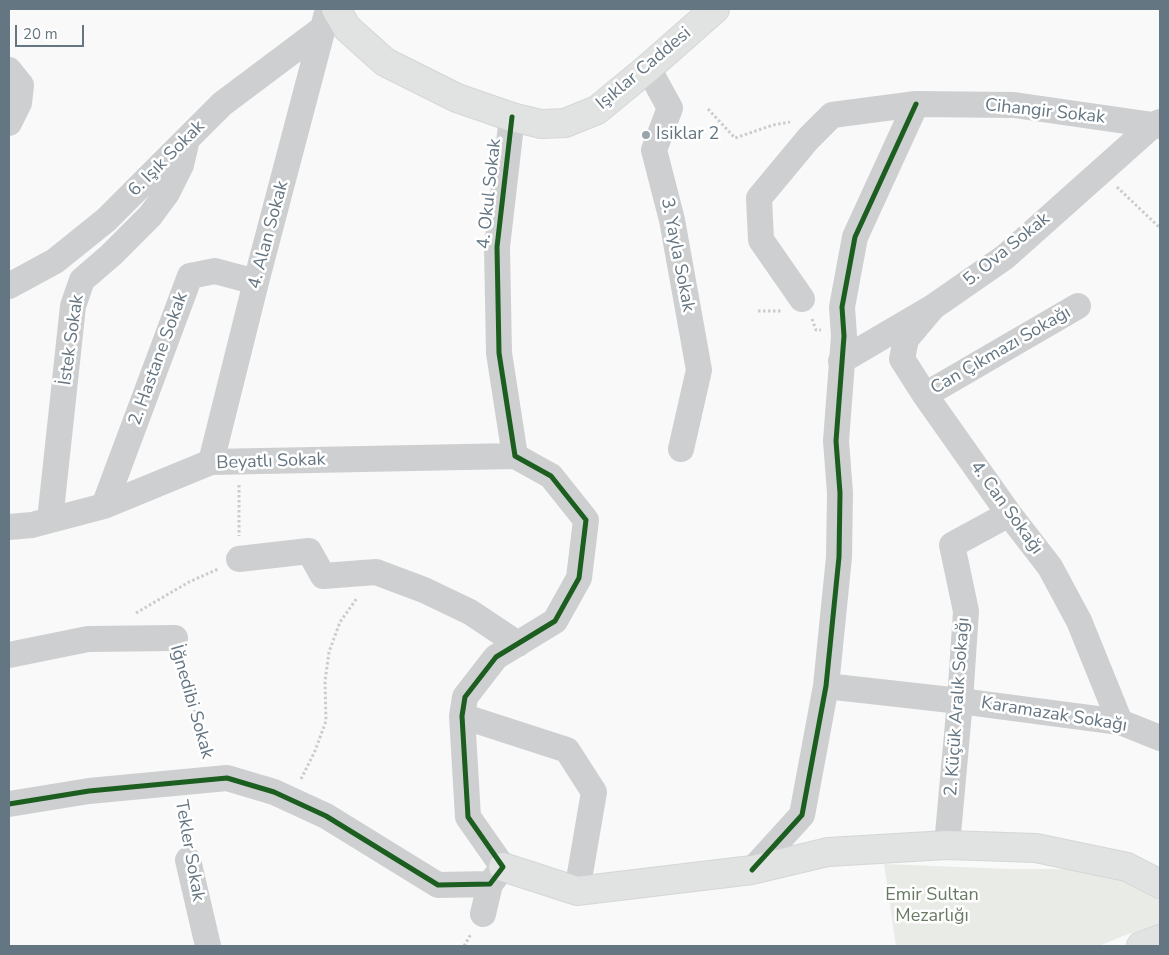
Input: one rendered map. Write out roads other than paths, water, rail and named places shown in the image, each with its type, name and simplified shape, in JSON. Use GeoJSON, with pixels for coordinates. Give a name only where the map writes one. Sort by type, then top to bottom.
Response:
{"type":"FeatureCollection","features":[{"type":"Feature","properties":{"kind":"main road","name":"Işıklar Caddesi"},"geometry":{"type":"LineString","coordinates":[[329,15],[347,28],[385,62],[457,98],[512,117],[541,124],[565,123],[597,110],[715,9]]}},
{"type":"Feature","properties":{"kind":"main road"},"geometry":{"type":"LineString","coordinates":[[496,876],[577,891],[752,870],[828,852],[947,845],[1036,848],[1127,867],[1160,884]]}},
{"type":"Feature","properties":{"kind":"main road"},"geometry":{"type":"LineString","coordinates":[[1141,946],[1160,939]]}},
{"type":"Feature","properties":{"kind":"street","name":"6. Işık Sokak"},"geometry":{"type":"LineString","coordinates":[[9,284],[55,261],[106,220],[222,104],[329,15]]}},
{"type":"Feature","properties":{"kind":"street","name":"4. Alan Sokak"},"geometry":{"type":"LineString","coordinates":[[211,462],[256,282],[329,15]]}},
{"type":"Feature","properties":{"kind":"street","name":"3. Yayla Sokak"},"geometry":{"type":"LineString","coordinates":[[648,68],[670,108],[654,150],[672,220],[698,370],[681,449]]}},
{"type":"Feature","properties":{"kind":"street"},"geometry":{"type":"LineString","coordinates":[[9,70],[21,85],[19,103],[9,123]]}},
{"type":"Feature","properties":{"kind":"street"},"geometry":{"type":"LineString","coordinates":[[752,870],[802,815],[826,686],[839,557],[840,494],[836,441],[844,336],[842,307],[855,237],[916,104]]}},
{"type":"Feature","properties":{"kind":"street","name":"Cihangir Sokak"},"geometry":{"type":"LineString","coordinates":[[802,299],[761,240],[759,198],[808,139],[832,115],[916,104],[1014,105],[1158,125]]}},
{"type":"Feature","properties":{"kind":"street","name":"4. Okul Sokak"},"geometry":{"type":"LineString","coordinates":[[512,117],[497,247],[500,353],[515,456]]}},
{"type":"Feature","properties":{"kind":"street","name":"5. Ova Sokak"},"geometry":{"type":"LineString","coordinates":[[841,361],[933,307],[1005,257],[1101,171],[1158,125]]}},
{"type":"Feature","properties":{"kind":"street","name":"İstek Sokak"},"geometry":{"type":"LineString","coordinates":[[50,520],[73,306],[82,280],[111,255],[150,216],[167,193],[181,165],[187,139]]}},
{"type":"Feature","properties":{"kind":"street","name":"2. Hastane Sokak"},"geometry":{"type":"LineString","coordinates":[[104,506],[190,276],[215,271],[256,282]]}},
{"type":"Feature","properties":{"kind":"street","name":"Can Çıkmazı Sokağı"},"geometry":{"type":"LineString","coordinates":[[925,395],[1078,306]]}},
{"type":"Feature","properties":{"kind":"street","name":"4. Can Sokağı"},"geometry":{"type":"LineString","coordinates":[[933,307],[906,339],[902,359],[925,395],[1009,514],[1050,567],[1079,621],[1120,722]]}},
{"type":"Feature","properties":{"kind":"street"},"geometry":{"type":"LineString","coordinates":[[483,914],[496,876],[468,817],[462,716],[465,698],[496,657],[556,621],[579,578],[586,520],[551,476],[515,456]]}},
{"type":"Feature","properties":{"kind":"street","name":"Beyatlı Sokak"},"geometry":{"type":"LineString","coordinates":[[9,527],[32,525],[104,506],[211,462],[515,456]]}},
{"type":"Feature","properties":{"kind":"street","name":"2. Küçük Aralık Sokağı"},"geometry":{"type":"LineString","coordinates":[[947,845],[966,611],[952,545],[1009,514]]}},
{"type":"Feature","properties":{"kind":"street"},"geometry":{"type":"LineString","coordinates":[[239,559],[309,551],[323,576],[376,572],[424,590],[470,612],[518,644]]}},
{"type":"Feature","properties":{"kind":"street","name":"İğnedibi Sokak"},"geometry":{"type":"LineString","coordinates":[[9,655],[88,639],[175,638]]}},
{"type":"Feature","properties":{"kind":"street","name":"Karamazak Sokağı"},"geometry":{"type":"LineString","coordinates":[[826,686],[1120,722],[1160,738]]}},
{"type":"Feature","properties":{"kind":"street"},"geometry":{"type":"LineString","coordinates":[[462,716],[567,750],[572,757],[594,792],[577,891]]}},
{"type":"Feature","properties":{"kind":"street"},"geometry":{"type":"LineString","coordinates":[[9,804],[89,792],[227,778],[274,792],[326,816],[438,885],[496,876]]}},
{"type":"Feature","properties":{"kind":"street","name":"Tekler Sokak"},"geometry":{"type":"LineString","coordinates":[[188,860],[208,946]]}},
{"type":"Feature","properties":{"kind":"place","name":"Isiklar 2"},"geometry":{"type":"Point","coordinates":[646,135]}},
{"type":"Feature","properties":{"kind":"park label","name":"Emir Sultan Mezarlığı"},"geometry":{"type":"Point","coordinates":[932,906]}}]}
